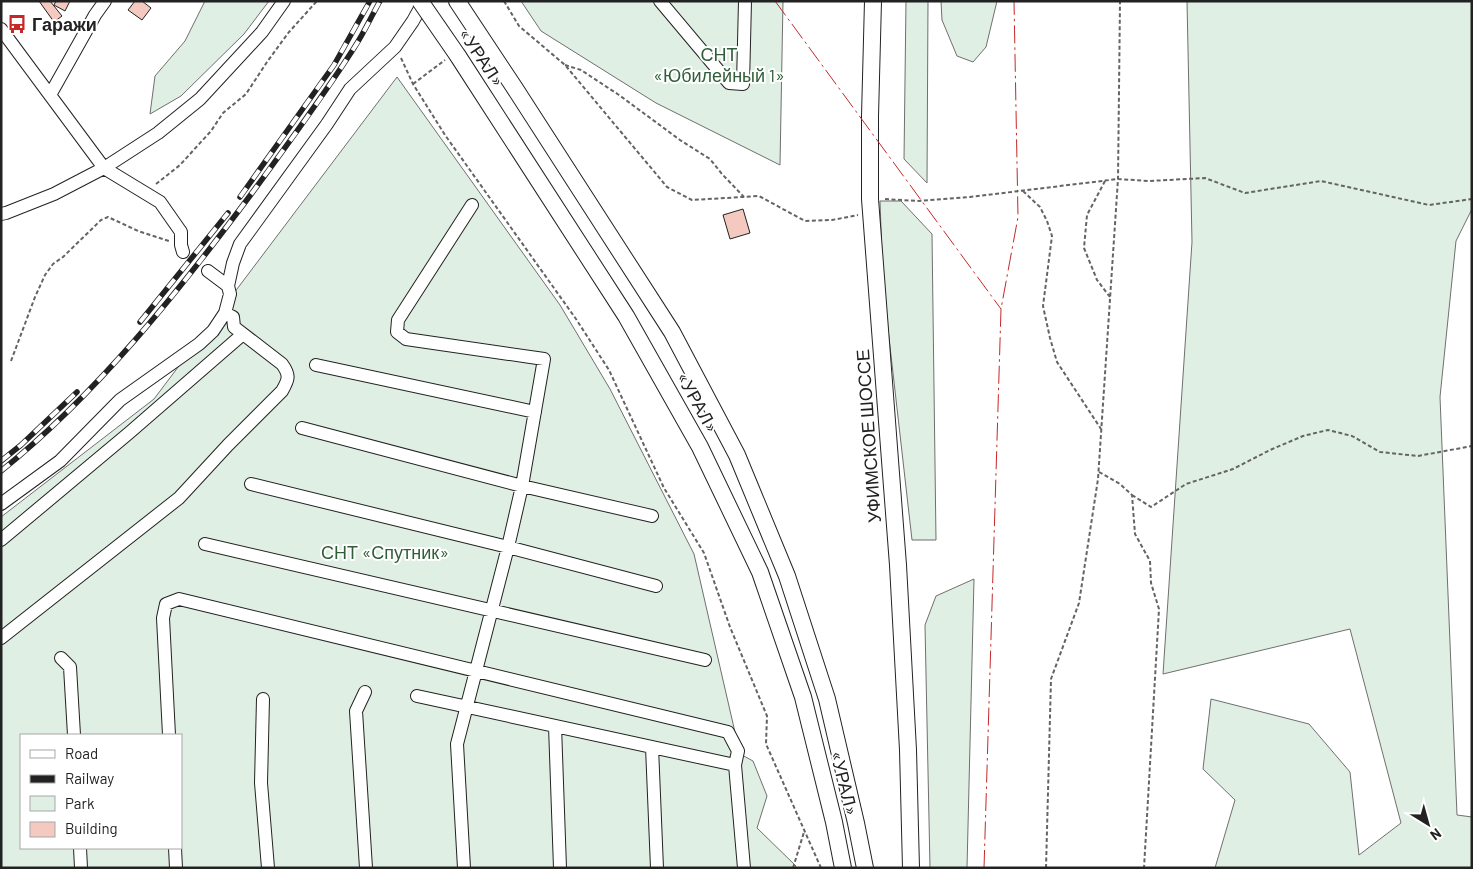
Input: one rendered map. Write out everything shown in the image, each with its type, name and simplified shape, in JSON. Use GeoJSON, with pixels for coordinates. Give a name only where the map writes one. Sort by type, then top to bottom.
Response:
{"type":"FeatureCollection","features":[{"type":"Feature","properties":{"kind":"main road","name":"«УРАЛ»"},"geometry":{"type":"LineString","coordinates":[[420,1],[452,58],[626,316],[700,447],[722,492],[760,572],[803,697],[834,822],[843,868]]}},
{"type":"Feature","properties":{"kind":"main road","name":"«УРАЛ»"},"geometry":{"type":"LineString","coordinates":[[456,1],[672,332],[737,455],[787,576],[827,699],[865,868]]}},
{"type":"Feature","properties":{"kind":"main road","name":"УФИМСКОЕ ШОССЕ"},"geometry":{"type":"LineString","coordinates":[[873,1],[871,205],[898,565],[908,750],[910,868]]}},
{"type":"Feature","properties":{"kind":"street"},"geometry":{"type":"LineString","coordinates":[[50,96],[104,1]]}},
{"type":"Feature","properties":{"kind":"street"},"geometry":{"type":"LineString","coordinates":[[1,214],[54,194],[104,168],[158,133],[200,99],[262,32],[284,1]]}},
{"type":"Feature","properties":{"kind":"street"},"geometry":{"type":"LineString","coordinates":[[1,504],[60,460],[120,400],[199,344],[214,331],[225,313],[230,294],[228,286],[233,263],[240,244],[350,89],[396,47],[414,21],[424,1]]}},
{"type":"Feature","properties":{"kind":"street"},"geometry":{"type":"LineString","coordinates":[[660,1],[728,83],[743,84],[745,1]]}},
{"type":"Feature","properties":{"kind":"street"},"geometry":{"type":"LineString","coordinates":[[1,29],[104,168],[160,202],[181,232],[182,248]]}},
{"type":"Feature","properties":{"kind":"street"},"geometry":{"type":"LineString","coordinates":[[464,868],[457,744],[522,486],[544,359],[406,340],[397,332],[398,320],[472,205]]}},
{"type":"Feature","properties":{"kind":"street"},"geometry":{"type":"LineString","coordinates":[[208,271],[228,286]]}},
{"type":"Feature","properties":{"kind":"street"},"geometry":{"type":"LineString","coordinates":[[1,638],[179,498],[282,391],[288,381],[287,371],[282,364],[234,327],[233,317],[225,313]]}},
{"type":"Feature","properties":{"kind":"street"},"geometry":{"type":"LineString","coordinates":[[1,540],[243,334]]}},
{"type":"Feature","properties":{"kind":"street"},"geometry":{"type":"LineString","coordinates":[[316,365],[535,412]]}},
{"type":"Feature","properties":{"kind":"street"},"geometry":{"type":"LineString","coordinates":[[302,428],[522,486],[652,516]]}},
{"type":"Feature","properties":{"kind":"street"},"geometry":{"type":"LineString","coordinates":[[251,484],[508,547],[656,586]]}},
{"type":"Feature","properties":{"kind":"street"},"geometry":{"type":"LineString","coordinates":[[205,544],[706,660]]}},
{"type":"Feature","properties":{"kind":"street"},"geometry":{"type":"LineString","coordinates":[[169,734],[163,618],[166,604],[179,599],[728,732],[738,751],[735,764],[744,868]]}},
{"type":"Feature","properties":{"kind":"street"},"geometry":{"type":"LineString","coordinates":[[61,658],[70,668],[74,734]]}},
{"type":"Feature","properties":{"kind":"street"},"geometry":{"type":"LineString","coordinates":[[366,692],[356,711],[366,868]]}},
{"type":"Feature","properties":{"kind":"street"},"geometry":{"type":"LineString","coordinates":[[417,696],[735,764]]}},
{"type":"Feature","properties":{"kind":"street"},"geometry":{"type":"LineString","coordinates":[[263,700],[261,783],[268,868]]}},
{"type":"Feature","properties":{"kind":"street"},"geometry":{"type":"LineString","coordinates":[[555,726],[560,868]]}},
{"type":"Feature","properties":{"kind":"street"},"geometry":{"type":"LineString","coordinates":[[652,747],[657,868]]}},
{"type":"Feature","properties":{"kind":"street"},"geometry":{"type":"LineString","coordinates":[[80,849],[81,868]]}},
{"type":"Feature","properties":{"kind":"street"},"geometry":{"type":"LineString","coordinates":[[175,849],[176,868]]}},
{"type":"Feature","properties":{"kind":"path"},"geometry":{"type":"LineString","coordinates":[[147,193],[180,164],[211,131],[223,113],[246,94],[266,62],[289,32],[317,1]]}},
{"type":"Feature","properties":{"kind":"path"},"geometry":{"type":"LineString","coordinates":[[504,1],[519,26],[565,65],[667,187],[692,200],[759,196],[805,221],[832,220],[871,205],[970,197],[1118,179],[1149,181],[1205,178],[1245,193],[1322,180],[1429,205],[1472,199]]}},
{"type":"Feature","properties":{"kind":"path"},"geometry":{"type":"LineString","coordinates":[[1046,868],[1051,678],[1079,603],[1099,472],[1118,179],[1120,1]]}},
{"type":"Feature","properties":{"kind":"path"},"geometry":{"type":"LineString","coordinates":[[396,47],[413,84],[445,134],[576,319],[609,370],[664,488],[704,553],[730,627],[767,716],[766,744],[821,868]]}},
{"type":"Feature","properties":{"kind":"path"},"geometry":{"type":"LineString","coordinates":[[413,84],[452,58]]}},
{"type":"Feature","properties":{"kind":"path"},"geometry":{"type":"LineString","coordinates":[[565,65],[581,70],[710,159],[744,197]]}},
{"type":"Feature","properties":{"kind":"path"},"geometry":{"type":"LineString","coordinates":[[1105,181],[1087,215],[1084,248],[1097,280],[1110,297]]}},
{"type":"Feature","properties":{"kind":"path"},"geometry":{"type":"LineString","coordinates":[[1023,191],[1040,207],[1052,236],[1043,306],[1050,338],[1058,362],[1102,429]]}},
{"type":"Feature","properties":{"kind":"path"},"geometry":{"type":"LineString","coordinates":[[11,361],[45,275],[54,264],[101,220],[108,217],[144,234],[182,248]]}},
{"type":"Feature","properties":{"kind":"path"},"geometry":{"type":"LineString","coordinates":[[1099,472],[1120,484],[1132,496],[1151,507],[1186,484],[1233,469],[1303,436],[1328,430],[1352,436],[1380,452],[1418,456],[1472,446]]}},
{"type":"Feature","properties":{"kind":"path"},"geometry":{"type":"LineString","coordinates":[[1132,496],[1136,534],[1150,561],[1151,583],[1158,609],[1144,868]]}},
{"type":"Feature","properties":{"kind":"path"},"geometry":{"type":"LineString","coordinates":[[793,868],[805,831]]}},
{"type":"Feature","properties":{"kind":"path"},"geometry":{"type":"LineString","coordinates":[[802,868],[808,868]]}},
{"type":"Feature","properties":{"kind":"green space"},"geometry":{"type":"Polygon","coordinates":[[[205,1],[269,1],[244,34],[181,96],[150,114],[155,76],[185,41],[205,1]]]}},
{"type":"Feature","properties":{"kind":"green space","name":"СНТ «Юбилейный 1»"},"geometry":{"type":"Polygon","coordinates":[[[521,1],[783,1],[780,165],[656,103],[541,31],[521,1]]]}},
{"type":"Feature","properties":{"kind":"green space"},"geometry":{"type":"Polygon","coordinates":[[[906,1],[928,1],[927,183],[904,159],[906,1]]]}},
{"type":"Feature","properties":{"kind":"green space"},"geometry":{"type":"Polygon","coordinates":[[[941,1],[997,1],[986,47],[973,62],[957,56],[942,20],[941,1]]]}},
{"type":"Feature","properties":{"kind":"green space"},"geometry":{"type":"Polygon","coordinates":[[[1187,1],[1472,1],[1472,209],[1456,241],[1440,397],[1457,815],[1472,817],[1472,868],[1215,868],[1235,800],[1203,769],[1211,699],[1309,724],[1350,772],[1359,855],[1401,823],[1350,629],[1163,674],[1192,242],[1187,1]]]}},
{"type":"Feature","properties":{"kind":"green space","name":"СНТ «Спутник»"},"geometry":{"type":"Polygon","coordinates":[[[397,77],[560,305],[610,389],[694,554],[740,754],[753,761],[767,796],[757,828],[796,866],[795,868],[1,868],[1,517],[154,399],[397,77]]]}},
{"type":"Feature","properties":{"kind":"green space"},"geometry":{"type":"Polygon","coordinates":[[[880,201],[901,201],[932,234],[936,540],[912,540],[883,285],[880,201]]]}},
{"type":"Feature","properties":{"kind":"green space"},"geometry":{"type":"Polygon","coordinates":[[[974,579],[967,868],[930,868],[925,625],[936,596],[974,579]]]}},
{"type":"Feature","properties":{"kind":"building"},"geometry":{"type":"Polygon","coordinates":[[[39,1],[50,1],[62,16],[54,22],[39,1]]]}},
{"type":"Feature","properties":{"kind":"building"},"geometry":{"type":"Polygon","coordinates":[[[56,1],[70,1],[65,11],[54,5],[56,1]]]}},
{"type":"Feature","properties":{"kind":"building"},"geometry":{"type":"Polygon","coordinates":[[[135,1],[142,1],[151,8],[142,20],[128,10],[135,1]]]}},
{"type":"Feature","properties":{"kind":"building"},"geometry":{"type":"Polygon","coordinates":[[[743,209],[750,233],[730,239],[723,215],[743,209]]]}},
{"type":"Feature","properties":{"kind":"railway"},"geometry":{"type":"LineString","coordinates":[[240,197],[334,65],[370,1]]}},
{"type":"Feature","properties":{"kind":"railway"},"geometry":{"type":"LineString","coordinates":[[1,471],[70,409],[166,304],[252,193],[317,103],[358,42],[380,1]]}},
{"type":"Feature","properties":{"kind":"railway"},"geometry":{"type":"LineString","coordinates":[[140,322],[228,213]]}},
{"type":"Feature","properties":{"kind":"railway"},"geometry":{"type":"LineString","coordinates":[[1,461],[21,445],[77,392]]}},
{"type":"Feature","properties":{"kind":"power"},"geometry":{"type":"LineString","coordinates":[[775,1],[1001,309]]}},
{"type":"Feature","properties":{"kind":"power"},"geometry":{"type":"LineString","coordinates":[[984,868],[1001,309],[1018,217],[1014,1]]}},
{"type":"Feature","properties":{"kind":"place","name":"Гаражи"},"geometry":{"type":"Point","coordinates":[17,24]}}]}
